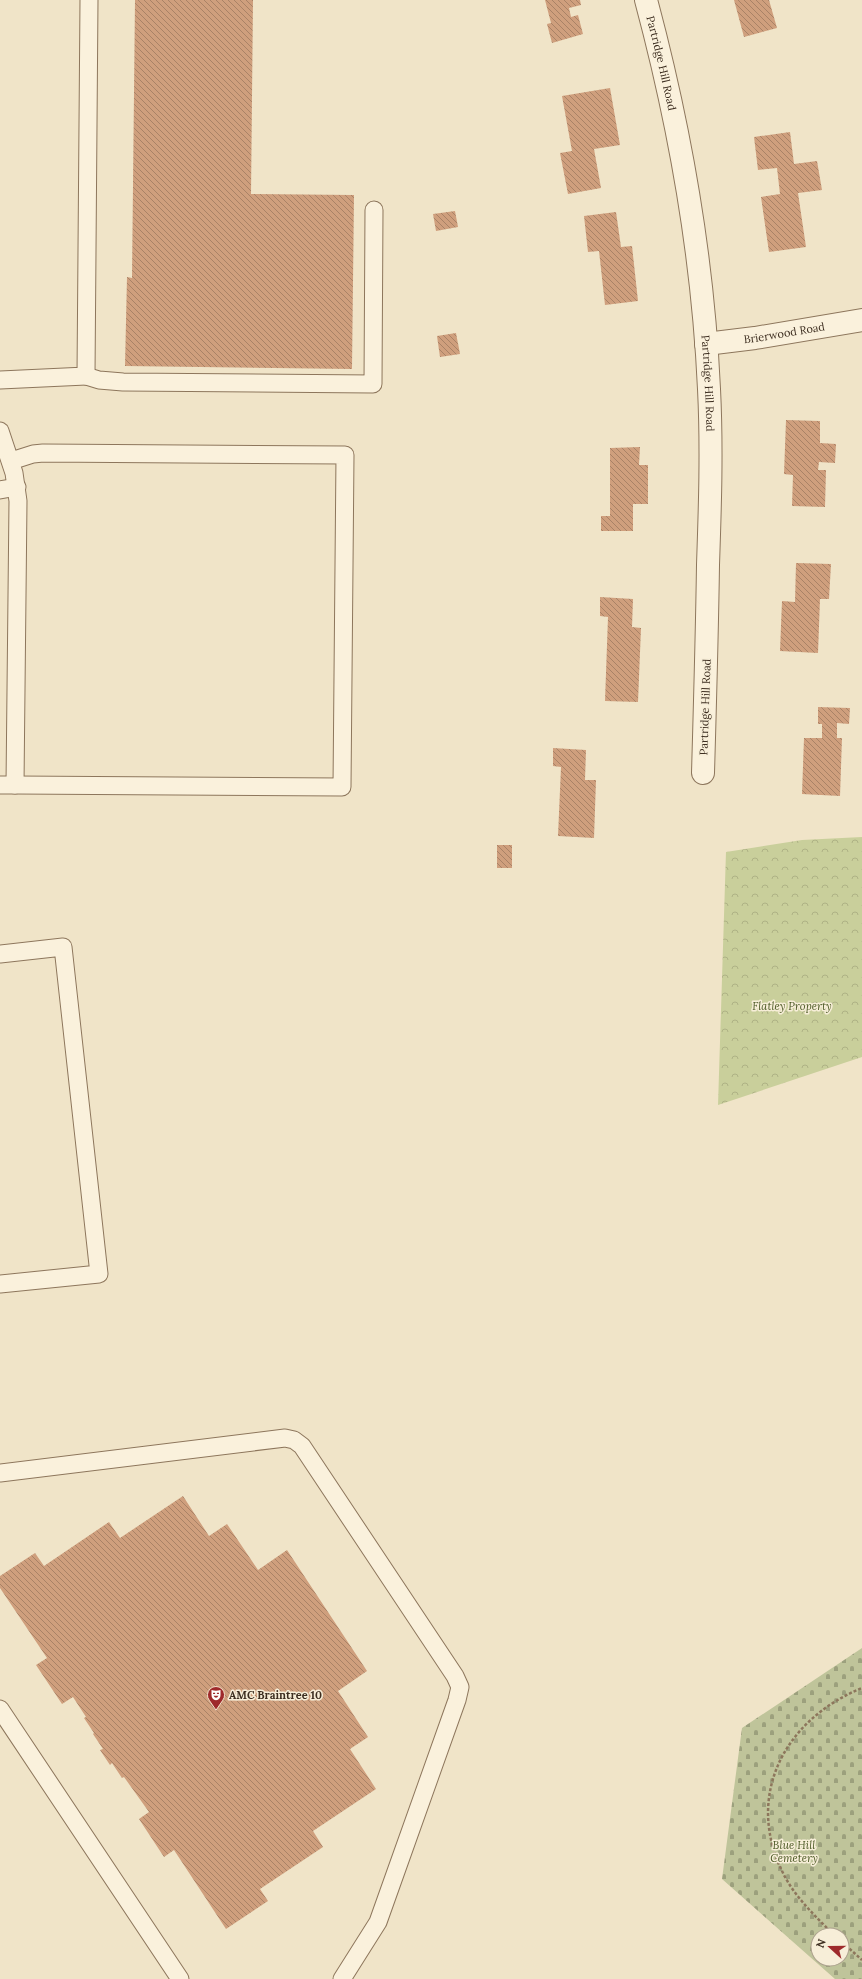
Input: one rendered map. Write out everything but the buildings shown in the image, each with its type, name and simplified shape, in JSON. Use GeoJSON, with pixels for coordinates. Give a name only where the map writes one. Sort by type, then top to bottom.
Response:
{"type":"FeatureCollection","features":[{"type":"Feature","properties":{"kind":"street","name":"Partridge Hill Road"},"geometry":{"type":"LineString","coordinates":[[646,0],[672,107],[683,160],[706,344],[709,389],[710,476],[703,773]]}},
{"type":"Feature","properties":{"kind":"street","name":"Brierwood Road"},"geometry":{"type":"LineString","coordinates":[[706,344],[755,338],[862,320]]}},
{"type":"Feature","properties":{"kind":"lane"},"geometry":{"type":"LineString","coordinates":[[86,376],[90,0]]}},
{"type":"Feature","properties":{"kind":"lane"},"geometry":{"type":"LineString","coordinates":[[0,380],[86,376],[99,380],[123,382],[372,384],[374,210]]}},
{"type":"Feature","properties":{"kind":"lane"},"geometry":{"type":"LineString","coordinates":[[0,430],[11,461],[17,487],[8,785],[342,787],[345,455],[43,453],[33,454],[11,461]]}},
{"type":"Feature","properties":{"kind":"lane"},"geometry":{"type":"LineString","coordinates":[[0,490],[17,487]]}},
{"type":"Feature","properties":{"kind":"lane"},"geometry":{"type":"LineString","coordinates":[[0,954],[63,947],[99,1274],[0,1284]]}},
{"type":"Feature","properties":{"kind":"lane"},"geometry":{"type":"LineString","coordinates":[[0,1473],[284,1438],[294,1440],[302,1446],[455,1676],[460,1687],[454,1708],[378,1922],[342,1979]]}},
{"type":"Feature","properties":{"kind":"lane"},"geometry":{"type":"LineString","coordinates":[[0,1709],[180,1979]]}},
{"type":"Feature","properties":{"kind":"path"},"geometry":{"type":"LineString","coordinates":[[826,1927],[810,1911],[786,1878],[772,1842],[768,1823],[768,1803],[780,1760],[791,1741],[805,1724],[821,1710],[840,1697],[862,1688]]}},
{"type":"Feature","properties":{"kind":"path"},"geometry":{"type":"LineString","coordinates":[[850,1949],[862,1960]]}},
{"type":"Feature","properties":{"kind":"green space","name":"Flatley Property"},"geometry":{"type":"Polygon","coordinates":[[[862,837],[862,1057],[718,1105],[726,852],[802,840],[862,837]]]}},
{"type":"Feature","properties":{"kind":"green space","name":"Blue Hill Cemetery"},"geometry":{"type":"Polygon","coordinates":[[[862,1648],[862,1979],[835,1979],[821,1967],[850,1967],[850,1927],[810,1927],[810,1957],[722,1879],[742,1728],[862,1648]]]}},
{"type":"Feature","properties":{"kind":"place","name":"AMC Braintree 10"},"geometry":{"type":"Point","coordinates":[216,1710]}}]}
